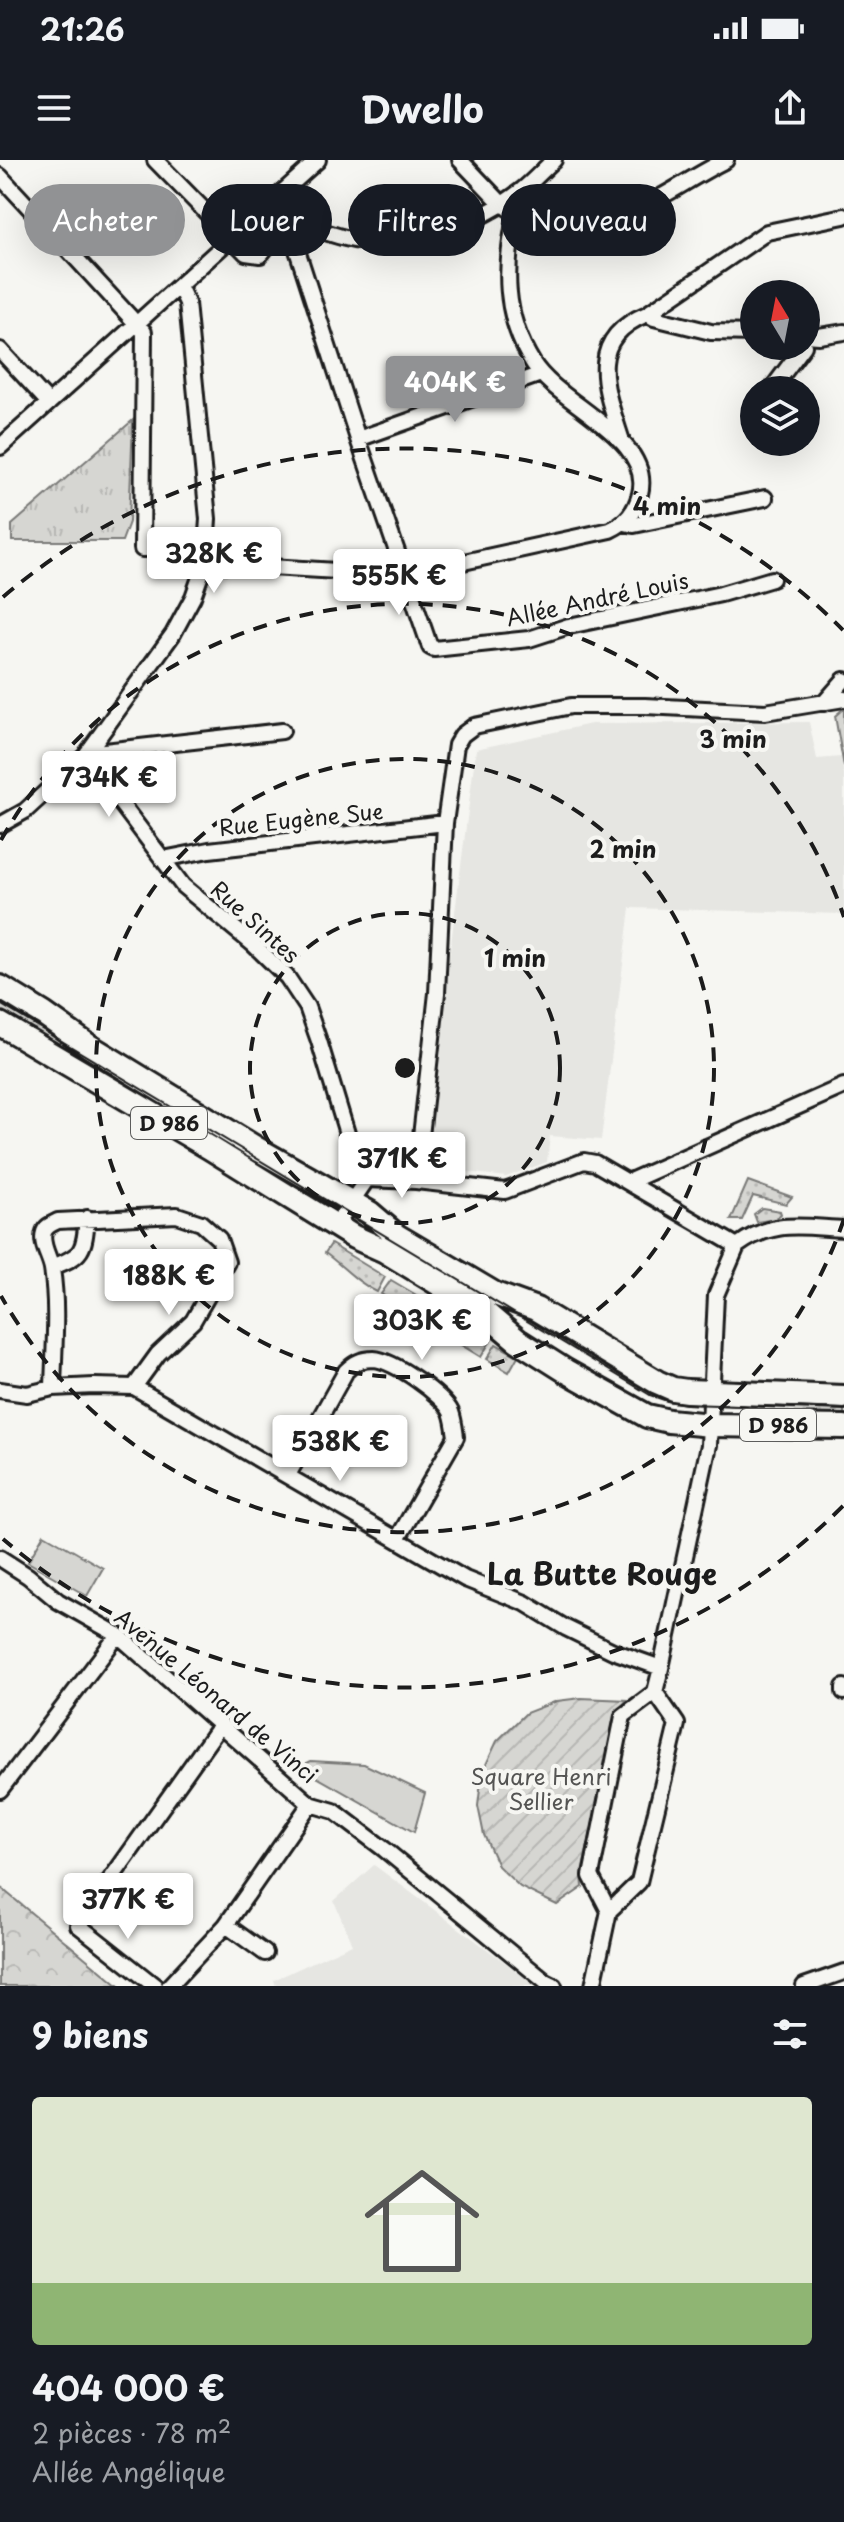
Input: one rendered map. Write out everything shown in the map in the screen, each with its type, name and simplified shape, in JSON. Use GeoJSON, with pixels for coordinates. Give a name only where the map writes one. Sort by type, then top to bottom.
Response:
{"type":"FeatureCollection","features":[{"type":"Feature","properties":{"kind":"main road","name":"D 986"},"geometry":{"type":"LineString","coordinates":[[0,987],[101,1054],[370,1213],[397,1236],[448,1267],[495,1294],[536,1309],[657,1382],[673,1389],[713,1393],[844,1397]]}},
{"type":"Feature","properties":{"kind":"main road","name":"D 986"},"geometry":{"type":"LineString","coordinates":[[0,1024],[335,1226],[385,1251],[483,1311],[517,1340],[629,1407],[658,1419],[711,1425],[844,1427]]}},
{"type":"Feature","properties":{"kind":"street"},"geometry":{"type":"LineString","coordinates":[[155,160],[201,207]]}},
{"type":"Feature","properties":{"kind":"street"},"geometry":{"type":"LineString","coordinates":[[292,184],[318,160]]}},
{"type":"Feature","properties":{"kind":"street"},"geometry":{"type":"LineString","coordinates":[[332,234],[388,242],[450,229],[479,217],[501,203],[460,160]]}},
{"type":"Feature","properties":{"kind":"street"},"geometry":{"type":"LineString","coordinates":[[528,184],[554,160]]}},
{"type":"Feature","properties":{"kind":"street"},"geometry":{"type":"LineString","coordinates":[[676,188],[726,160]]}},
{"type":"Feature","properties":{"kind":"street"},"geometry":{"type":"LineString","coordinates":[[0,176],[144,332],[142,549],[153,549]]}},
{"type":"Feature","properties":{"kind":"street"},"geometry":{"type":"LineString","coordinates":[[621,439],[607,391],[605,355],[616,333],[767,232],[844,216]]}},
{"type":"Feature","properties":{"kind":"street"},"geometry":{"type":"LineString","coordinates":[[0,447],[213,256]]}},
{"type":"Feature","properties":{"kind":"street"},"geometry":{"type":"LineString","coordinates":[[299,256],[404,575]]}},
{"type":"Feature","properties":{"kind":"street"},"geometry":{"type":"LineString","coordinates":[[170,550],[205,557],[404,575],[610,530],[625,523],[638,502],[642,481],[636,460],[621,439],[541,374],[518,333],[509,304],[509,256]]}},
{"type":"Feature","properties":{"kind":"street"},"geometry":{"type":"LineString","coordinates":[[0,825],[25,811],[86,754],[173,634],[193,597],[205,557],[208,519],[187,303],[179,286]]}},
{"type":"Feature","properties":{"kind":"street"},"geometry":{"type":"LineString","coordinates":[[647,314],[711,332],[740,333]]}},
{"type":"Feature","properties":{"kind":"street"},"geometry":{"type":"LineString","coordinates":[[820,337],[844,332]]}},
{"type":"Feature","properties":{"kind":"street"},"geometry":{"type":"LineString","coordinates":[[0,350],[49,403]]}},
{"type":"Feature","properties":{"kind":"street"},"geometry":{"type":"LineString","coordinates":[[358,439],[541,374]]}},
{"type":"Feature","properties":{"kind":"street"},"geometry":{"type":"LineString","coordinates":[[625,523],[634,525],[765,498]]}},
{"type":"Feature","properties":{"kind":"street","name":"Allée André Louis"},"geometry":{"type":"LineString","coordinates":[[404,575],[430,647],[434,649],[529,639],[569,626],[708,597],[772,579]]}},
{"type":"Feature","properties":{"kind":"street"},"geometry":{"type":"LineString","coordinates":[[824,703],[844,680]]}},
{"type":"Feature","properties":{"kind":"street"},"geometry":{"type":"LineString","coordinates":[[416,1181],[437,993],[445,823],[456,745],[462,735],[474,726],[571,706],[765,712],[844,699]]}},
{"type":"Feature","properties":{"kind":"street"},"geometry":{"type":"LineString","coordinates":[[86,754],[282,731]]}},
{"type":"Feature","properties":{"kind":"street","name":"Rue Sintes"},"geometry":{"type":"LineString","coordinates":[[86,754],[183,886],[253,944],[287,977],[307,1007],[358,1168],[367,1179]]}},
{"type":"Feature","properties":{"kind":"street","name":"Rue Eugène Sue"},"geometry":{"type":"LineString","coordinates":[[163,859],[209,850],[445,823]]}},
{"type":"Feature","properties":{"kind":"street"},"geometry":{"type":"LineString","coordinates":[[628,1182],[844,1086]]}},
{"type":"Feature","properties":{"kind":"street"},"geometry":{"type":"LineString","coordinates":[[335,1226],[367,1179],[505,1191],[584,1161],[595,1163],[737,1246]]}},
{"type":"Feature","properties":{"kind":"street"},"geometry":{"type":"LineString","coordinates":[[53,1388],[55,1322],[52,1267],[43,1234],[47,1227],[58,1221],[87,1218],[177,1215],[201,1223],[219,1239],[227,1262],[193,1321],[158,1354],[134,1387]]}},
{"type":"Feature","properties":{"kind":"street"},"geometry":{"type":"LineString","coordinates":[[52,1267],[80,1254],[85,1244],[87,1218]]}},
{"type":"Feature","properties":{"kind":"street"},"geometry":{"type":"LineString","coordinates":[[609,1911],[591,1876],[623,1716],[655,1692],[709,1445],[716,1295],[737,1246],[755,1233],[787,1225],[844,1229]]}},
{"type":"Feature","properties":{"kind":"street"},"geometry":{"type":"LineString","coordinates":[[288,1475],[346,1371],[356,1362],[373,1359],[390,1363],[438,1396],[450,1412],[456,1437],[398,1538]]}},
{"type":"Feature","properties":{"kind":"street"},"geometry":{"type":"LineString","coordinates":[[0,1390],[27,1394],[53,1388],[134,1387],[465,1579],[525,1603],[613,1651],[661,1668]]}},
{"type":"Feature","properties":{"kind":"street","name":"Avenue Léonard de Vinci"},"geometry":{"type":"LineString","coordinates":[[0,1558],[58,1601],[118,1635],[310,1804],[334,1811],[554,1986]]}},
{"type":"Feature","properties":{"kind":"street"},"geometry":{"type":"LineString","coordinates":[[0,1790],[118,1635]]}},
{"type":"Feature","properties":{"kind":"street"},"geometry":{"type":"LineString","coordinates":[[593,1986],[609,1911],[639,1882],[677,1724],[655,1692]]}},
{"type":"Feature","properties":{"kind":"street"},"geometry":{"type":"LineString","coordinates":[[155,1986],[78,1925],[221,1724]]}},
{"type":"Feature","properties":{"kind":"street"},"geometry":{"type":"LineString","coordinates":[[169,1986],[226,1925],[310,1804]]}},
{"type":"Feature","properties":{"kind":"street"},"geometry":{"type":"LineString","coordinates":[[226,1925],[265,1953]]}},
{"type":"Feature","properties":{"kind":"street"},"geometry":{"type":"LineString","coordinates":[[804,1986],[844,1972]]}},
{"type":"Feature","properties":{"kind":"shaded area"},"geometry":{"type":"Polygon","coordinates":[[[809,722],[817,759],[841,757],[844,774],[844,914],[630,908],[601,1140],[550,1136],[547,1162],[506,1177],[451,1170],[424,1153],[476,749],[591,724],[809,722]]]}},
{"type":"Feature","properties":{"kind":"shaded area"},"geometry":{"type":"Polygon","coordinates":[[[374,1865],[535,1986],[276,1986],[274,1980],[352,1944],[334,1901],[374,1865]]]}},
{"type":"Feature","properties":{"kind":"green space"},"geometry":{"type":"Polygon","coordinates":[[[133,420],[129,522],[122,541],[12,541],[12,525],[133,420]]]}},
{"type":"Feature","properties":{"kind":"green space"},"geometry":{"type":"Polygon","coordinates":[[[844,708],[844,767],[835,716],[844,708]]]}},
{"type":"Feature","properties":{"kind":"green space"},"geometry":{"type":"Polygon","coordinates":[[[0,997],[325,1192],[315,1209],[0,1018],[0,997]]]}},
{"type":"Feature","properties":{"kind":"green space"},"geometry":{"type":"Polygon","coordinates":[[[748,1181],[792,1197],[786,1204],[753,1196],[742,1220],[731,1220],[748,1181]]]}},
{"type":"Feature","properties":{"kind":"green space"},"geometry":{"type":"Polygon","coordinates":[[[762,1208],[780,1211],[781,1214],[775,1219],[757,1222],[754,1214],[762,1208]]]}},
{"type":"Feature","properties":{"kind":"green space"},"geometry":{"type":"Polygon","coordinates":[[[331,1244],[385,1277],[377,1292],[325,1253],[331,1244]]]}},
{"type":"Feature","properties":{"kind":"green space"},"geometry":{"type":"Polygon","coordinates":[[[391,1280],[418,1296],[409,1311],[381,1294],[391,1280]]]}},
{"type":"Feature","properties":{"kind":"green space"},"geometry":{"type":"Polygon","coordinates":[[[424,1300],[491,1340],[481,1357],[414,1316],[424,1300]]]}},
{"type":"Feature","properties":{"kind":"green space"},"geometry":{"type":"Polygon","coordinates":[[[496,1344],[518,1356],[509,1372],[487,1359],[496,1344]]]}},
{"type":"Feature","properties":{"kind":"green space"},"geometry":{"type":"Polygon","coordinates":[[[742,1398],[844,1401],[844,1424],[741,1420],[742,1398]]]}},
{"type":"Feature","properties":{"kind":"green space"},"geometry":{"type":"Polygon","coordinates":[[[44,1534],[103,1568],[87,1596],[28,1562],[44,1534]]]}},
{"type":"Feature","properties":{"kind":"green space","name":"Square Henri Sellier"},"geometry":{"type":"Polygon","coordinates":[[[581,1698],[627,1700],[617,1712],[582,1873],[583,1887],[557,1905],[520,1887],[498,1866],[484,1835],[478,1806],[482,1773],[497,1741],[526,1713],[557,1701],[581,1698]]]}},
{"type":"Feature","properties":{"kind":"green space"},"geometry":{"type":"Polygon","coordinates":[[[311,1761],[364,1764],[425,1793],[414,1832],[299,1767],[311,1761]]]}},
{"type":"Feature","properties":{"kind":"green space"},"geometry":{"type":"Polygon","coordinates":[[[0,1887],[119,1986],[0,1986],[0,1887]]]}},
{"type":"Feature","properties":{"kind":"tram line"},"geometry":{"type":"LineString","coordinates":[[0,1004],[650,1395],[687,1404],[844,1409]]}},
{"type":"Feature","properties":{"kind":"district","name":"La Butte Rouge"},"geometry":{"type":"Point","coordinates":[602,1572]}}]}
